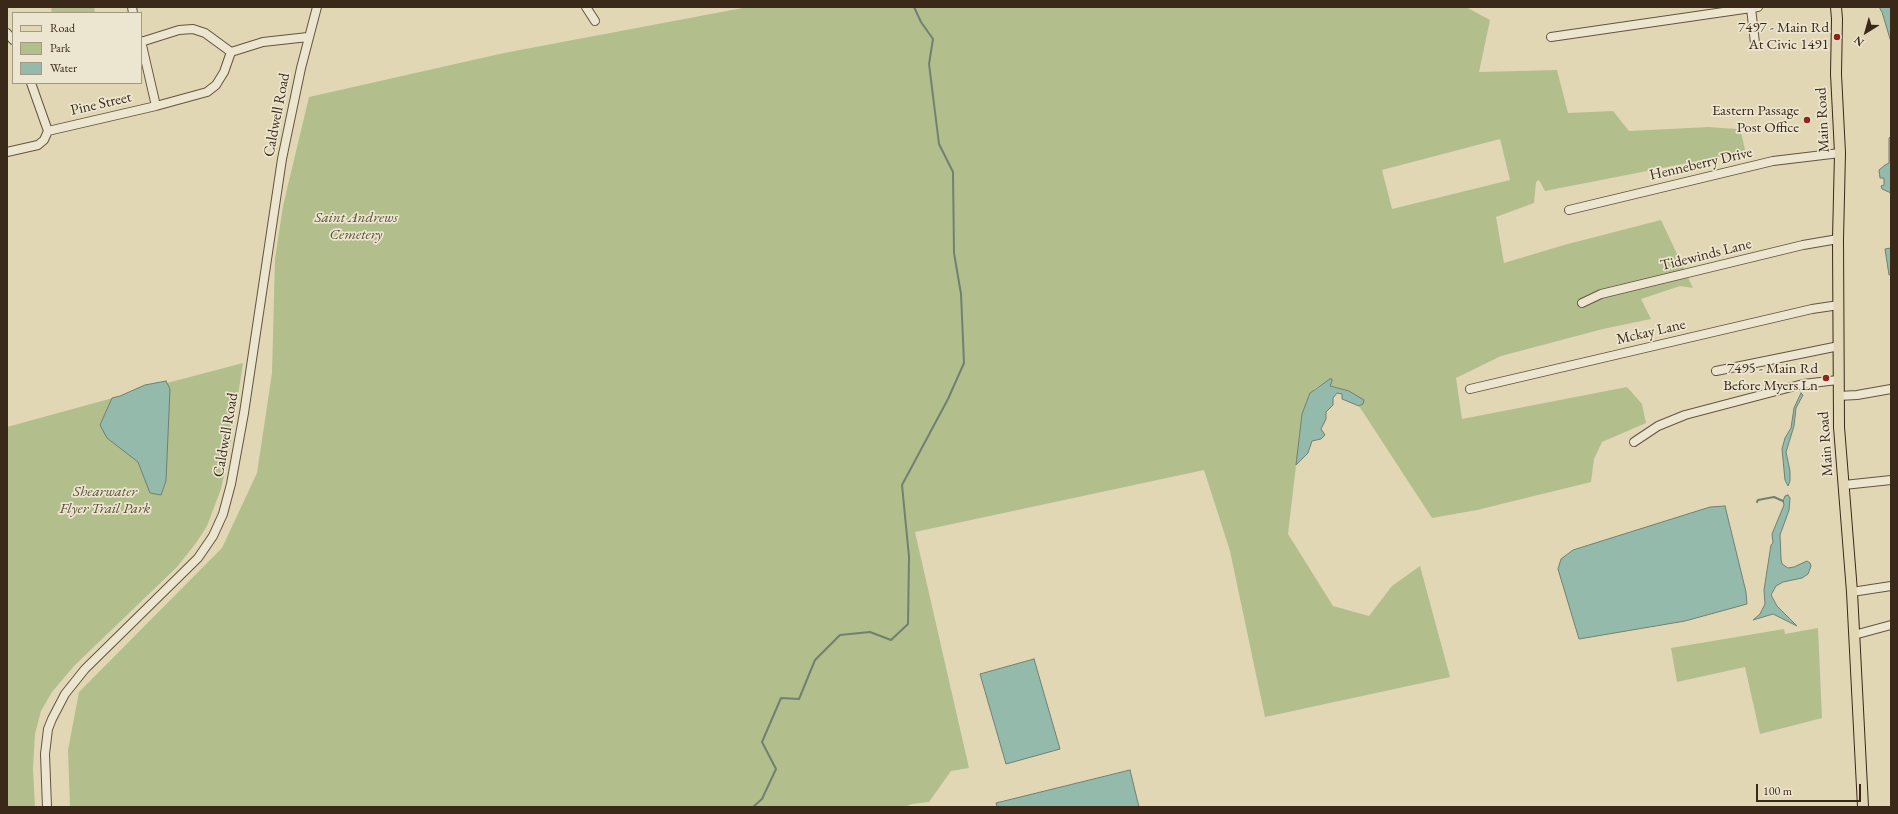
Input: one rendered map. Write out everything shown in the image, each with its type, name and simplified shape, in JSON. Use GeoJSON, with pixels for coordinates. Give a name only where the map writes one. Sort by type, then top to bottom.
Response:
{"type":"FeatureCollection","features":[{"type":"Feature","properties":{"kind":"main road","name":"Main Road"},"geometry":{"type":"LineString","coordinates":[[1836,7],[1838,19],[1836,74],[1840,153],[1838,239],[1839,427],[1852,592],[1863,807]]}},
{"type":"Feature","properties":{"kind":"street","name":"Caldwell Road"},"geometry":{"type":"LineString","coordinates":[[47,807],[45,754],[47,736],[52,718],[66,694],[85,669],[198,558],[213,536],[223,514],[232,484],[244,413],[282,159],[308,37],[317,7]]}},
{"type":"Feature","properties":{"kind":"street"},"geometry":{"type":"LineString","coordinates":[[586,7],[595,21]]}},
{"type":"Feature","properties":{"kind":"street"},"geometry":{"type":"LineString","coordinates":[[1551,37],[1694,15],[1754,8],[1754,43]]}},
{"type":"Feature","properties":{"kind":"street"},"geometry":{"type":"LineString","coordinates":[[142,42],[179,30],[193,29],[205,33],[231,52],[263,42],[308,37]]}},
{"type":"Feature","properties":{"kind":"street"},"geometry":{"type":"LineString","coordinates":[[142,46],[156,106]]}},
{"type":"Feature","properties":{"kind":"street","name":"Pine Street"},"geometry":{"type":"LineString","coordinates":[[48,131],[156,106],[210,91],[224,72],[231,52]]}},
{"type":"Feature","properties":{"kind":"street"},"geometry":{"type":"LineString","coordinates":[[7,152],[38,145],[44,140],[48,131],[31,84]]}},
{"type":"Feature","properties":{"kind":"street","name":"Henneberry Drive"},"geometry":{"type":"LineString","coordinates":[[1569,210],[1773,161],[1840,153]]}},
{"type":"Feature","properties":{"kind":"street","name":"Tidewinds Lane"},"geometry":{"type":"LineString","coordinates":[[1582,304],[1601,294],[1804,245],[1838,239]]}},
{"type":"Feature","properties":{"kind":"street","name":"Mckay Lane"},"geometry":{"type":"LineString","coordinates":[[1470,389],[1812,309],[1839,305]]}},
{"type":"Feature","properties":{"kind":"street"},"geometry":{"type":"LineString","coordinates":[[1716,371],[1839,346]]}},
{"type":"Feature","properties":{"kind":"street"},"geometry":{"type":"LineString","coordinates":[[1634,442],[1658,426],[1685,415],[1803,384],[1838,380]]}},
{"type":"Feature","properties":{"kind":"street"},"geometry":{"type":"LineString","coordinates":[[1838,396],[1857,395],[1891,388]]}},
{"type":"Feature","properties":{"kind":"street"},"geometry":{"type":"LineString","coordinates":[[1844,485],[1891,480]]}},
{"type":"Feature","properties":{"kind":"street"},"geometry":{"type":"LineString","coordinates":[[1852,592],[1891,586]]}},
{"type":"Feature","properties":{"kind":"street"},"geometry":{"type":"LineString","coordinates":[[1854,635],[1891,625]]}},
{"type":"Feature","properties":{"kind":"green space"},"geometry":{"type":"Polygon","coordinates":[[[53,7],[94,7],[95,12],[52,12],[51,9],[53,7]]]}},
{"type":"Feature","properties":{"kind":"green space","name":"Saint Andrews Cemetery"},"geometry":{"type":"Polygon","coordinates":[[[748,7],[1466,7],[1490,20],[1479,72],[1557,70],[1568,113],[1613,111],[1629,131],[1709,127],[1736,129],[1741,132],[1746,154],[1744,152],[1545,191],[1539,180],[1536,182],[1534,203],[1496,217],[1504,263],[1564,245],[1661,220],[1693,288],[1680,286],[1641,299],[1651,319],[1603,329],[1501,356],[1456,378],[1462,419],[1627,387],[1642,404],[1646,423],[1602,442],[1594,459],[1591,482],[1477,510],[1432,518],[1359,406],[1363,404],[1349,391],[1330,386],[1330,379],[1314,389],[1302,414],[1288,534],[1333,606],[1369,616],[1392,586],[1420,566],[1450,677],[1265,717],[1230,551],[1204,470],[915,532],[969,768],[951,771],[929,802],[912,804],[904,807],[70,807],[68,750],[79,692],[222,548],[257,473],[272,373],[275,259],[283,206],[309,97],[504,53],[748,7]],[[1500,139],[1382,170],[1392,209],[1510,180],[1500,139]]]}},
{"type":"Feature","properties":{"kind":"green space","name":"Shearwater Flyer Trail Park"},"geometry":{"type":"Polygon","coordinates":[[[243,363],[230,447],[221,489],[207,526],[177,567],[74,666],[52,692],[41,711],[35,734],[33,768],[35,807],[7,807],[7,427],[120,396],[145,385],[166,381],[167,383],[243,363]]]}},
{"type":"Feature","properties":{"kind":"green space"},"geometry":{"type":"Polygon","coordinates":[[[1818,628],[1822,718],[1760,734],[1745,667],[1677,682],[1671,648],[1784,629],[1785,634],[1818,628]]]}},
{"type":"Feature","properties":{"kind":"water"},"geometry":{"type":"Polygon","coordinates":[[[1879,7],[1891,7],[1891,42],[1882,12],[1879,7]]]}},
{"type":"Feature","properties":{"kind":"water"},"geometry":{"type":"Polygon","coordinates":[[[1891,136],[1891,193],[1882,189],[1881,186],[1884,185],[1884,178],[1880,178],[1879,170],[1889,163],[1889,138],[1891,136]]]}},
{"type":"Feature","properties":{"kind":"water"},"geometry":{"type":"Polygon","coordinates":[[[1891,248],[1891,274],[1889,275],[1885,249],[1891,248]]]}},
{"type":"Feature","properties":{"kind":"water"},"geometry":{"type":"Polygon","coordinates":[[[1332,379],[1332,381],[1330,386],[1349,391],[1364,400],[1363,404],[1359,406],[1342,399],[1342,394],[1337,393],[1333,398],[1333,405],[1326,412],[1326,419],[1321,429],[1325,435],[1321,439],[1312,441],[1308,453],[1296,465],[1302,414],[1310,393],[1332,379]]]}},
{"type":"Feature","properties":{"kind":"water"},"geometry":{"type":"Polygon","coordinates":[[[166,381],[170,389],[166,481],[161,495],[150,493],[138,462],[107,438],[100,425],[112,398],[145,385],[166,381]]]}},
{"type":"Feature","properties":{"kind":"water"},"geometry":{"type":"Polygon","coordinates":[[[1801,393],[1803,395],[1796,408],[1794,426],[1786,452],[1790,471],[1790,481],[1788,486],[1785,480],[1782,449],[1785,438],[1791,428],[1794,408],[1801,393]]]}},
{"type":"Feature","properties":{"kind":"water"},"geometry":{"type":"Polygon","coordinates":[[[1788,495],[1790,498],[1789,510],[1780,535],[1782,564],[1788,568],[1807,561],[1811,566],[1808,574],[1802,578],[1783,582],[1776,586],[1771,595],[1777,606],[1797,626],[1773,614],[1753,620],[1760,614],[1765,604],[1764,590],[1771,545],[1773,543],[1772,534],[1784,505],[1783,501],[1785,496],[1788,495]]]}},
{"type":"Feature","properties":{"kind":"water"},"geometry":{"type":"Polygon","coordinates":[[[1725,506],[1746,592],[1747,604],[1685,621],[1579,639],[1558,569],[1561,559],[1573,550],[1710,507],[1725,506]]]}},
{"type":"Feature","properties":{"kind":"water"},"geometry":{"type":"Polygon","coordinates":[[[1034,659],[1060,749],[1006,764],[980,674],[1034,659]]]}},
{"type":"Feature","properties":{"kind":"water"},"geometry":{"type":"Polygon","coordinates":[[[1130,770],[1139,807],[997,807],[996,803],[1130,770]]]}},
{"type":"Feature","properties":{"kind":"waterway"},"geometry":{"type":"LineString","coordinates":[[753,807],[762,799],[776,769],[762,742],[781,698],[799,699],[815,660],[840,635],[870,632],[891,640],[908,624],[909,557],[902,485],[948,399],[964,363],[961,294],[954,253],[953,172],[939,144],[929,64],[933,39],[921,22],[914,7]]}},
{"type":"Feature","properties":{"kind":"waterway"},"geometry":{"type":"LineString","coordinates":[[1757,502],[1758,500],[1774,497],[1783,501]]}},
{"type":"Feature","properties":{"kind":"place","name":"7497 - Main Rd At Civic 1491"},"geometry":{"type":"Point","coordinates":[1837,37]}},
{"type":"Feature","properties":{"kind":"place","name":"Eastern Passage Post Office"},"geometry":{"type":"Point","coordinates":[1807,120]}},
{"type":"Feature","properties":{"kind":"place","name":"7495 - Main Rd Before Myers Ln"},"geometry":{"type":"Point","coordinates":[1826,378]}}]}
